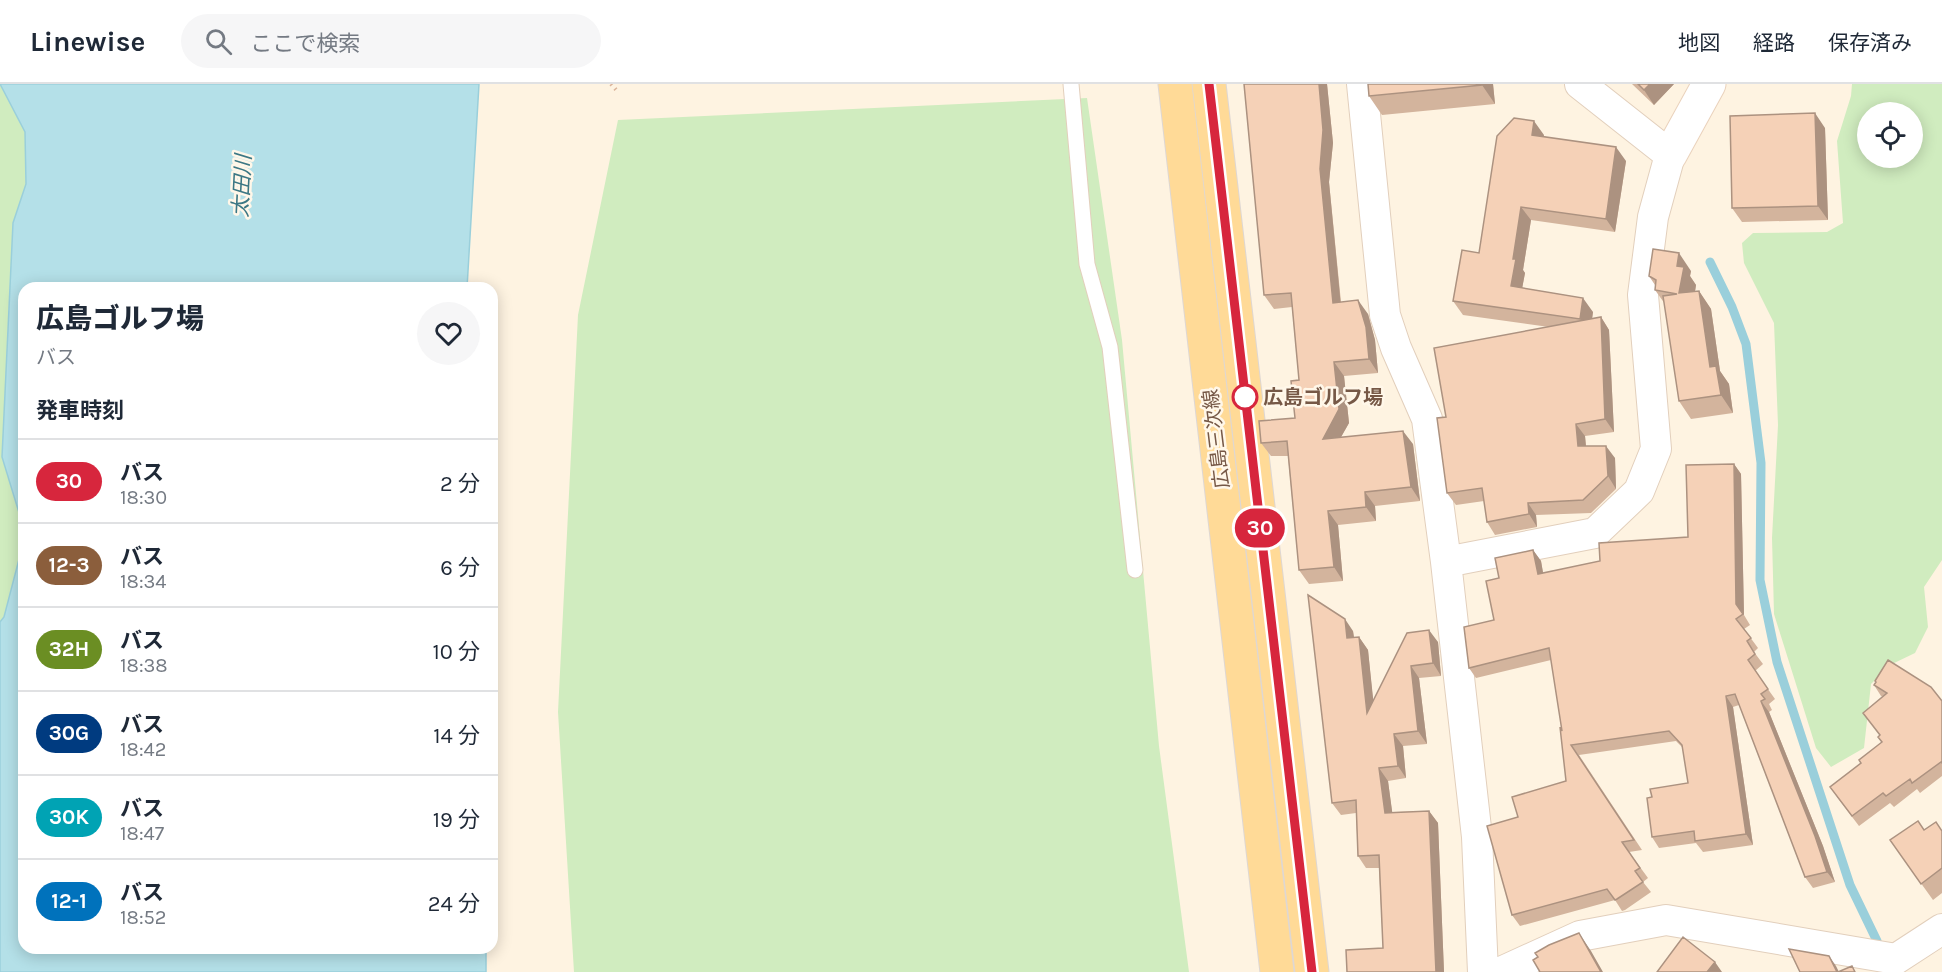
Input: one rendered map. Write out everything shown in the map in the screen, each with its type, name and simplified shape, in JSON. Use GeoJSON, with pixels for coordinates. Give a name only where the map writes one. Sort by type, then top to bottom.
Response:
{"type":"FeatureCollection","features":[{"type":"Feature","properties":{"kind":"main road","name":"広島三次線"},"geometry":{"type":"LineString","coordinates":[[1175,84],[1277,972]]}},
{"type":"Feature","properties":{"kind":"main road","name":"広島三次線"},"geometry":{"type":"LineString","coordinates":[[1209,84],[1312,972]]}},
{"type":"Feature","properties":{"kind":"street"},"geometry":{"type":"LineString","coordinates":[[1362,84],[1385,315],[1396,348],[1427,419],[1446,562],[1477,837],[1483,972]]}},
{"type":"Feature","properties":{"kind":"street"},"geometry":{"type":"LineString","coordinates":[[1580,84],[1671,155]]}},
{"type":"Feature","properties":{"kind":"street"},"geometry":{"type":"LineString","coordinates":[[1446,562],[1595,533],[1639,491],[1656,450],[1642,295],[1653,216],[1671,155],[1709,84]]}},
{"type":"Feature","properties":{"kind":"street"},"geometry":{"type":"LineString","coordinates":[[1501,972],[1580,936],[1666,920],[1895,966],[1942,929]]}},
{"type":"Feature","properties":{"kind":"lane"},"geometry":{"type":"LineString","coordinates":[[1071,84],[1087,264],[1110,347],[1135,570]]}},
{"type":"Feature","properties":{"kind":"path"},"geometry":{"type":"LineString","coordinates":[[611,84],[618,92]]}},
{"type":"Feature","properties":{"kind":"green space"},"geometry":{"type":"Polygon","coordinates":[[[0,84],[25,132],[26,184],[13,223],[2,457],[18,509],[18,563],[4,617],[0,622],[0,84]]]}},
{"type":"Feature","properties":{"kind":"green space"},"geometry":{"type":"Polygon","coordinates":[[[1852,84],[1942,84],[1942,560],[1924,587],[1928,627],[1915,653],[1890,665],[1871,684],[1864,748],[1831,767],[1816,748],[1774,614],[1772,538],[1778,425],[1774,323],[1744,263],[1742,243],[1753,233],[1827,232],[1843,223],[1837,141],[1851,96],[1852,84]]]}},
{"type":"Feature","properties":{"kind":"green space"},"geometry":{"type":"Polygon","coordinates":[[[1087,98],[1122,340],[1159,746],[1189,972],[574,972],[558,712],[578,315],[618,120],[1087,98]]]}},
{"type":"Feature","properties":{"kind":"water","name":"太田川"},"geometry":{"type":"Polygon","coordinates":[[[0,84],[479,84],[467,282],[18,282],[18,509],[2,457],[13,223],[26,184],[25,132],[0,84]]]}},
{"type":"Feature","properties":{"kind":"water"},"geometry":{"type":"Polygon","coordinates":[[[18,563],[18,954],[486,954],[486,972],[0,972],[0,622],[4,617],[18,563]]]}},
{"type":"Feature","properties":{"kind":"building"},"geometry":{"type":"Polygon","coordinates":[[[1244,84],[1319,84],[1323,130],[1320,169],[1333,303],[1358,300],[1366,327],[1369,359],[1334,362],[1339,409],[1323,439],[1403,431],[1411,487],[1365,492],[1366,507],[1328,511],[1334,567],[1299,570],[1287,441],[1261,443],[1259,421],[1295,418],[1291,381],[1299,380],[1291,293],[1264,295],[1244,84]]]}},
{"type":"Feature","properties":{"kind":"building"},"geometry":{"type":"Polygon","coordinates":[[[1368,84],[1482,84],[1482,85],[1369,96],[1368,84]]]}},
{"type":"Feature","properties":{"kind":"building"},"geometry":{"type":"Polygon","coordinates":[[[1638,84],[1650,84],[1644,90],[1638,84]]]}},
{"type":"Feature","properties":{"kind":"building"},"geometry":{"type":"Polygon","coordinates":[[[1815,113],[1818,206],[1732,208],[1730,116],[1815,113]]]}},
{"type":"Feature","properties":{"kind":"building"},"geometry":{"type":"Polygon","coordinates":[[[1514,118],[1534,121],[1532,135],[1616,147],[1606,219],[1521,207],[1511,286],[1583,298],[1580,319],[1453,301],[1462,250],[1479,253],[1497,136],[1514,118]]]}},
{"type":"Feature","properties":{"kind":"building"},"geometry":{"type":"Polygon","coordinates":[[[1653,249],[1679,253],[1677,266],[1684,267],[1679,293],[1699,291],[1710,367],[1716,366],[1721,395],[1679,401],[1663,296],[1677,294],[1655,290],[1656,280],[1649,276],[1653,249]]]}},
{"type":"Feature","properties":{"kind":"building"},"geometry":{"type":"Polygon","coordinates":[[[1601,317],[1605,419],[1576,424],[1578,446],[1606,446],[1608,476],[1583,500],[1528,503],[1529,514],[1487,522],[1482,488],[1447,493],[1437,418],[1446,417],[1434,348],[1601,317]]]}},
{"type":"Feature","properties":{"kind":"building"},"geometry":{"type":"Polygon","coordinates":[[[1734,464],[1736,604],[1743,614],[1736,619],[1751,638],[1747,641],[1755,654],[1748,660],[1768,689],[1761,694],[1765,699],[1761,701],[1827,872],[1805,877],[1735,694],[1726,696],[1746,834],[1695,841],[1694,831],[1652,837],[1647,798],[1652,797],[1650,789],[1688,783],[1682,745],[1669,731],[1571,745],[1634,840],[1622,842],[1640,868],[1635,871],[1643,882],[1615,900],[1607,889],[1512,915],[1487,826],[1518,817],[1512,797],[1566,781],[1560,727],[1562,731],[1549,648],[1469,668],[1464,627],[1494,620],[1486,581],[1499,578],[1495,558],[1533,550],[1538,574],[1600,561],[1599,543],[1688,537],[1686,465],[1734,464]]]}},
{"type":"Feature","properties":{"kind":"building"},"geometry":{"type":"Polygon","coordinates":[[[1308,595],[1345,619],[1347,638],[1359,637],[1367,713],[1407,633],[1429,630],[1433,663],[1411,666],[1418,731],[1394,734],[1398,766],[1379,768],[1385,813],[1429,811],[1436,972],[1347,972],[1346,950],[1383,948],[1379,855],[1358,856],[1356,800],[1332,803],[1308,595]]]}},
{"type":"Feature","properties":{"kind":"building"},"geometry":{"type":"Polygon","coordinates":[[[1888,660],[1931,687],[1942,701],[1942,763],[1912,783],[1910,779],[1886,796],[1883,793],[1852,816],[1830,787],[1861,763],[1859,760],[1882,742],[1878,737],[1880,735],[1863,713],[1887,693],[1874,685],[1888,660]]]}},
{"type":"Feature","properties":{"kind":"building"},"geometry":{"type":"Polygon","coordinates":[[[1918,821],[1924,830],[1936,822],[1942,831],[1942,868],[1921,884],[1890,840],[1918,821]]]}},
{"type":"Feature","properties":{"kind":"building"},"geometry":{"type":"Polygon","coordinates":[[[1579,933],[1601,972],[1540,972],[1533,960],[1538,957],[1535,953],[1579,933]]]}},
{"type":"Feature","properties":{"kind":"building"},"geometry":{"type":"Polygon","coordinates":[[[1683,937],[1715,962],[1707,972],[1657,972],[1683,937]]]}},
{"type":"Feature","properties":{"kind":"building"},"geometry":{"type":"Polygon","coordinates":[[[1789,949],[1829,956],[1837,972],[1800,972],[1789,949]]]}},
{"type":"Feature","properties":{"kind":"building"},"geometry":{"type":"Polygon","coordinates":[[[1852,966],[1855,972],[1838,972],[1852,966]]]}},
{"type":"Feature","properties":{"kind":"waterway"},"geometry":{"type":"LineString","coordinates":[[1710,262],[1732,307],[1746,344],[1761,463],[1760,580],[1777,662],[1850,885],[1877,941]]}},
{"type":"Feature","properties":{"kind":"bus line","name":"30"},"geometry":{"type":"LineString","coordinates":[[1209,84],[1312,972]]}},
{"type":"Feature","properties":{"kind":"place","name":"広島ゴルフ場"},"geometry":{"type":"Point","coordinates":[1245,397]}}]}
